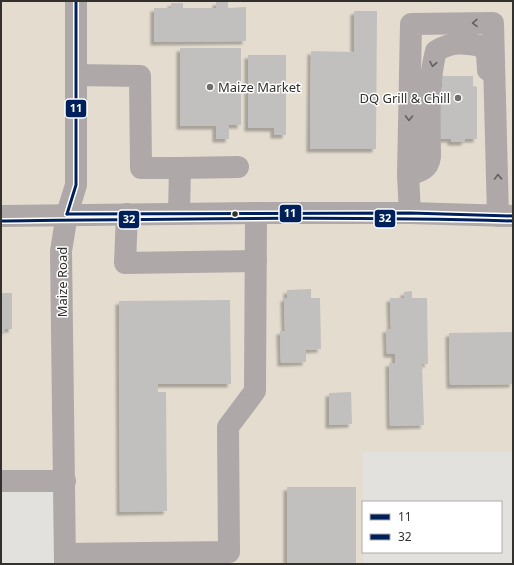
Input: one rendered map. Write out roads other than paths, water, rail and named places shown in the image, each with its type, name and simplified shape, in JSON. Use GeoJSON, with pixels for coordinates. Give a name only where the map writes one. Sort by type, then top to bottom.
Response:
{"type":"FeatureCollection","features":[{"type":"Feature","properties":{"kind":"street","name":"Maize Road"},"geometry":{"type":"LineString","coordinates":[[65,559],[61,251],[67,214],[76,185],[76,1]]}},
{"type":"Feature","properties":{"kind":"street"},"geometry":{"type":"LineString","coordinates":[[1,216],[179,213],[410,213],[505,216],[496,131],[493,23],[411,24],[408,175],[410,213]]}},
{"type":"Feature","properties":{"kind":"street"},"geometry":{"type":"LineString","coordinates":[[408,175],[429,165],[432,67],[436,51],[445,45],[463,43],[482,46],[487,53],[491,125],[496,131]]}},
{"type":"Feature","properties":{"kind":"street"},"geometry":{"type":"LineString","coordinates":[[76,75],[140,76],[141,168],[238,167]]}},
{"type":"Feature","properties":{"kind":"street"},"geometry":{"type":"LineString","coordinates":[[179,213],[180,168]]}},
{"type":"Feature","properties":{"kind":"street"},"geometry":{"type":"LineString","coordinates":[[65,559],[229,552],[228,427],[254,392],[256,213]]}},
{"type":"Feature","properties":{"kind":"street"},"geometry":{"type":"LineString","coordinates":[[127,214],[126,262],[256,261]]}},
{"type":"Feature","properties":{"kind":"street"},"geometry":{"type":"LineString","coordinates":[[1,482],[64,481]]}},
{"type":"Feature","properties":{"kind":"place","name":"Maize Market"},"geometry":{"type":"Point","coordinates":[210,87]}},
{"type":"Feature","properties":{"kind":"place","name":"DQ Grill & Chill"},"geometry":{"type":"Point","coordinates":[458,98]}}]}
